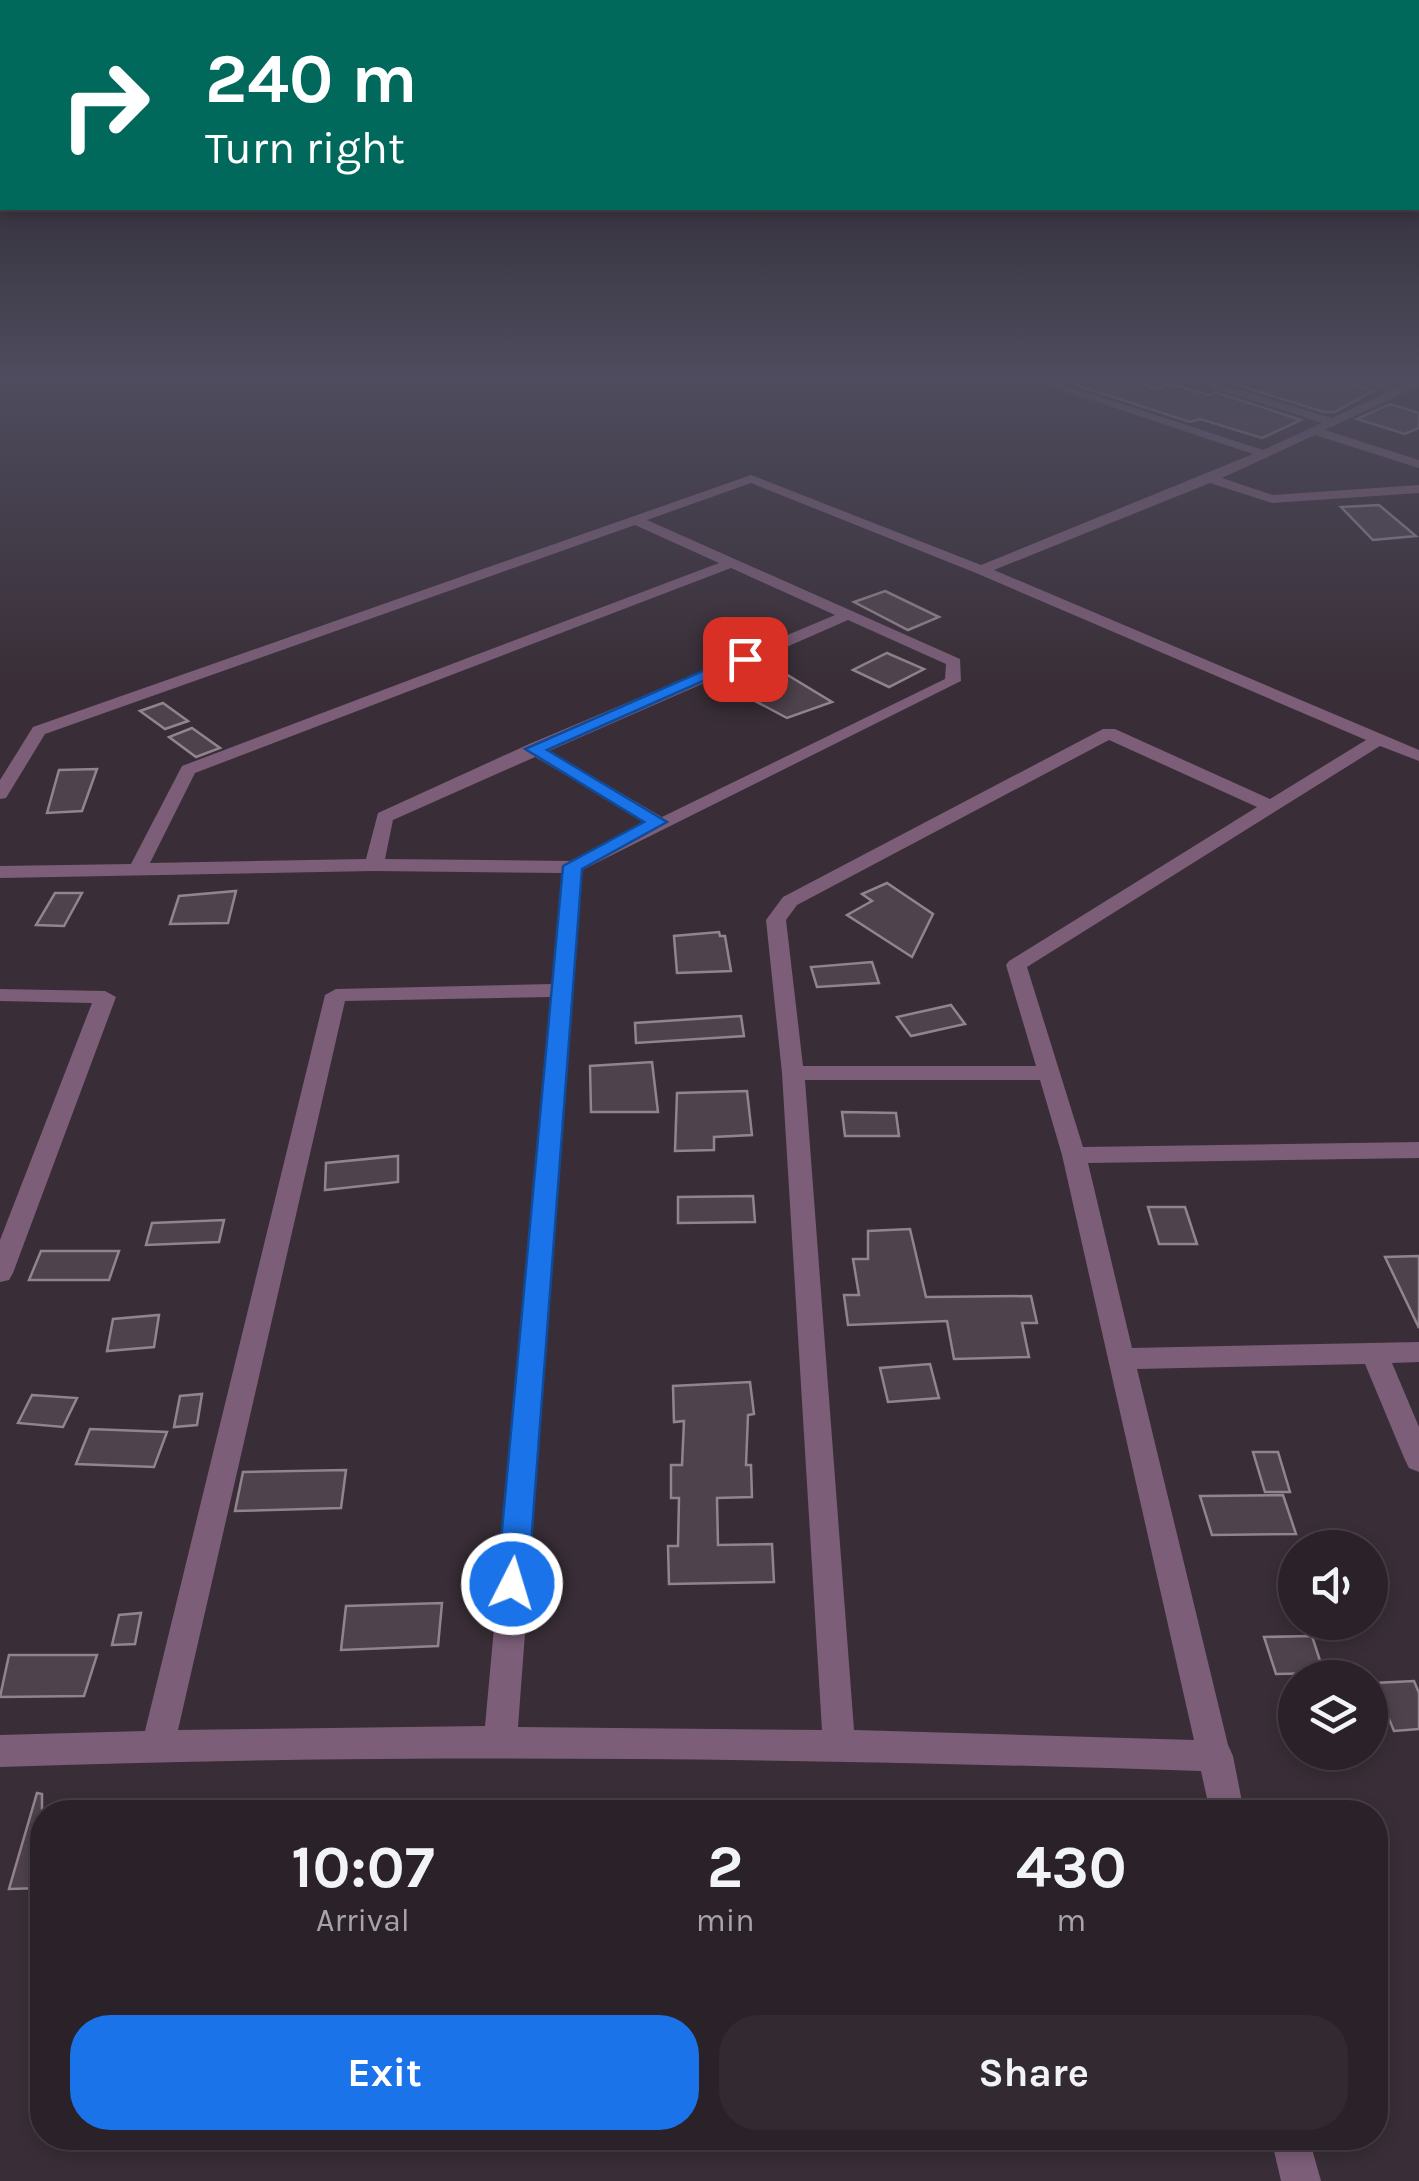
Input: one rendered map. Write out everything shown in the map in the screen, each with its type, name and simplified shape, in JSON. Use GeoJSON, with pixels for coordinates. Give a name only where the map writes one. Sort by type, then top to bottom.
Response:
{"type":"FeatureCollection","features":[{"type":"Feature","properties":{"kind":"street"},"geometry":{"type":"LineString","coordinates":[[0,794],[39,730],[746,481]]}},
{"type":"Feature","properties":{"kind":"street"},"geometry":{"type":"LineString","coordinates":[[755,481],[980,570],[1419,756]]}},
{"type":"Feature","properties":{"kind":"street"},"geometry":{"type":"LineString","coordinates":[[980,570],[1208,481]]}},
{"type":"Feature","properties":{"kind":"street"},"geometry":{"type":"LineString","coordinates":[[1213,481],[1272,499],[1419,489]]}},
{"type":"Feature","properties":{"kind":"street"},"geometry":{"type":"LineString","coordinates":[[0,872],[374,865],[573,866],[953,681],[954,662],[636,520]]}},
{"type":"Feature","properties":{"kind":"street"},"geometry":{"type":"LineString","coordinates":[[136,872],[188,770],[731,563]]}},
{"type":"Feature","properties":{"kind":"street"},"geometry":{"type":"LineString","coordinates":[[374,865],[384,817],[850,614]]}},
{"type":"Feature","properties":{"kind":"street"},"geometry":{"type":"LineString","coordinates":[[840,1743],[793,1073],[776,920],[790,901],[1110,733],[1270,806]]}},
{"type":"Feature","properties":{"kind":"street"},"geometry":{"type":"LineString","coordinates":[[1225,1800],[1074,1155],[1016,965],[1380,739]]}},
{"type":"Feature","properties":{"kind":"street"},"geometry":{"type":"LineString","coordinates":[[533,749],[658,822]]}},
{"type":"Feature","properties":{"kind":"street"},"geometry":{"type":"LineString","coordinates":[[500,1743],[573,866]]}},
{"type":"Feature","properties":{"kind":"street"},"geometry":{"type":"LineString","coordinates":[[158,1745],[336,995],[561,990]]}},
{"type":"Feature","properties":{"kind":"street"},"geometry":{"type":"LineString","coordinates":[[0,995],[105,996],[0,1274]]}},
{"type":"Feature","properties":{"kind":"street"},"geometry":{"type":"LineString","coordinates":[[793,1073],[1050,1073]]}},
{"type":"Feature","properties":{"kind":"street"},"geometry":{"type":"LineString","coordinates":[[1074,1155],[1419,1150]]}},
{"type":"Feature","properties":{"kind":"street"},"geometry":{"type":"LineString","coordinates":[[1374,1352],[1419,1460]]}},
{"type":"Feature","properties":{"kind":"street"},"geometry":{"type":"LineString","coordinates":[[1123,1359],[1419,1352]]}},
{"type":"Feature","properties":{"kind":"street"},"geometry":{"type":"LineString","coordinates":[[0,1751],[158,1745],[840,1743],[1216,1756]]}},
{"type":"Feature","properties":{"kind":"street"},"geometry":{"type":"LineString","coordinates":[[1293,2150],[1301,2181]]}},
{"type":"Feature","properties":{"kind":"building"},"geometry":{"type":"Polygon","coordinates":[[[1379,505],[1416,536],[1373,540],[1341,507],[1379,505]]]}},
{"type":"Feature","properties":{"kind":"building"},"geometry":{"type":"Polygon","coordinates":[[[885,591],[939,617],[908,630],[854,602],[885,591]]]}},
{"type":"Feature","properties":{"kind":"building"},"geometry":{"type":"Polygon","coordinates":[[[887,653],[924,669],[889,687],[853,670],[887,653]]]}},
{"type":"Feature","properties":{"kind":"building"},"geometry":{"type":"Polygon","coordinates":[[[771,665],[832,702],[787,718],[725,685],[771,665]]]}},
{"type":"Feature","properties":{"kind":"building"},"geometry":{"type":"Polygon","coordinates":[[[163,703],[188,721],[165,729],[140,711],[163,703]]]}},
{"type":"Feature","properties":{"kind":"building"},"geometry":{"type":"Polygon","coordinates":[[[192,728],[220,748],[196,757],[169,737],[192,728]]]}},
{"type":"Feature","properties":{"kind":"building"},"geometry":{"type":"Polygon","coordinates":[[[97,769],[82,811],[47,813],[59,770],[97,769]]]}},
{"type":"Feature","properties":{"kind":"building"},"geometry":{"type":"Polygon","coordinates":[[[887,883],[933,914],[912,957],[847,915],[872,901],[862,894],[887,883]]]}},
{"type":"Feature","properties":{"kind":"building"},"geometry":{"type":"Polygon","coordinates":[[[236,891],[228,923],[170,924],[179,896],[236,891]]]}},
{"type":"Feature","properties":{"kind":"building"},"geometry":{"type":"Polygon","coordinates":[[[55,893],[82,893],[64,926],[36,925],[55,893]]]}},
{"type":"Feature","properties":{"kind":"building"},"geometry":{"type":"Polygon","coordinates":[[[719,932],[725,936],[731,971],[677,973],[674,936],[719,932]]]}},
{"type":"Feature","properties":{"kind":"building"},"geometry":{"type":"Polygon","coordinates":[[[872,962],[879,983],[817,987],[811,967],[872,962]]]}},
{"type":"Feature","properties":{"kind":"building"},"geometry":{"type":"Polygon","coordinates":[[[951,1005],[965,1024],[911,1036],[897,1017],[951,1005]]]}},
{"type":"Feature","properties":{"kind":"building"},"geometry":{"type":"Polygon","coordinates":[[[741,1016],[744,1036],[636,1043],[635,1023],[741,1016]]]}},
{"type":"Feature","properties":{"kind":"building"},"geometry":{"type":"Polygon","coordinates":[[[652,1062],[658,1112],[591,1112],[590,1066],[652,1062]]]}},
{"type":"Feature","properties":{"kind":"building"},"geometry":{"type":"Polygon","coordinates":[[[747,1091],[752,1135],[714,1137],[714,1150],[675,1151],[677,1093],[747,1091]]]}},
{"type":"Feature","properties":{"kind":"building"},"geometry":{"type":"Polygon","coordinates":[[[842,1112],[896,1113],[899,1136],[845,1136],[842,1112]]]}},
{"type":"Feature","properties":{"kind":"building"},"geometry":{"type":"Polygon","coordinates":[[[398,1156],[398,1182],[325,1190],[326,1163],[398,1156]]]}},
{"type":"Feature","properties":{"kind":"building"},"geometry":{"type":"Polygon","coordinates":[[[753,1196],[755,1222],[678,1223],[678,1197],[753,1196]]]}},
{"type":"Feature","properties":{"kind":"building"},"geometry":{"type":"Polygon","coordinates":[[[1148,1207],[1185,1207],[1197,1244],[1159,1244],[1148,1207]]]}},
{"type":"Feature","properties":{"kind":"building"},"geometry":{"type":"Polygon","coordinates":[[[224,1220],[219,1242],[146,1245],[152,1223],[224,1220]]]}},
{"type":"Feature","properties":{"kind":"building"},"geometry":{"type":"Polygon","coordinates":[[[910,1229],[926,1297],[1031,1296],[1037,1323],[1022,1323],[1029,1357],[954,1359],[947,1321],[848,1325],[844,1295],[859,1295],[853,1259],[868,1259],[868,1231],[910,1229]]]}},
{"type":"Feature","properties":{"kind":"building"},"geometry":{"type":"Polygon","coordinates":[[[41,1251],[119,1251],[109,1280],[29,1280],[41,1251]]]}},
{"type":"Feature","properties":{"kind":"building"},"geometry":{"type":"Polygon","coordinates":[[[1419,1256],[1419,1328],[1385,1257],[1419,1256]]]}},
{"type":"Feature","properties":{"kind":"building"},"geometry":{"type":"Polygon","coordinates":[[[159,1315],[154,1347],[107,1351],[113,1319],[159,1315]]]}},
{"type":"Feature","properties":{"kind":"building"},"geometry":{"type":"Polygon","coordinates":[[[930,1364],[939,1398],[888,1402],[880,1368],[930,1364]]]}},
{"type":"Feature","properties":{"kind":"building"},"geometry":{"type":"Polygon","coordinates":[[[750,1382],[754,1414],[748,1415],[746,1465],[751,1465],[752,1497],[717,1498],[718,1545],[772,1544],[774,1582],[669,1584],[668,1546],[678,1546],[679,1498],[671,1498],[671,1465],[682,1465],[684,1421],[674,1422],[673,1386],[750,1382]]]}},
{"type":"Feature","properties":{"kind":"building"},"geometry":{"type":"Polygon","coordinates":[[[202,1394],[197,1425],[174,1427],[180,1396],[202,1394]]]}},
{"type":"Feature","properties":{"kind":"building"},"geometry":{"type":"Polygon","coordinates":[[[32,1395],[77,1398],[63,1427],[18,1423],[32,1395]]]}},
{"type":"Feature","properties":{"kind":"building"},"geometry":{"type":"Polygon","coordinates":[[[90,1429],[167,1432],[154,1467],[76,1464],[90,1429]]]}},
{"type":"Feature","properties":{"kind":"building"},"geometry":{"type":"Polygon","coordinates":[[[1253,1452],[1278,1452],[1290,1492],[1265,1492],[1253,1452]]]}},
{"type":"Feature","properties":{"kind":"building"},"geometry":{"type":"Polygon","coordinates":[[[346,1470],[341,1508],[235,1511],[243,1472],[346,1470]]]}},
{"type":"Feature","properties":{"kind":"building"},"geometry":{"type":"Polygon","coordinates":[[[1283,1495],[1295,1530],[1278,1530],[1278,1534],[1212,1535],[1200,1496],[1283,1495]]]}},
{"type":"Feature","properties":{"kind":"building"},"geometry":{"type":"Polygon","coordinates":[[[442,1603],[438,1646],[341,1650],[346,1606],[442,1603]]]}},
{"type":"Feature","properties":{"kind":"building"},"geometry":{"type":"Polygon","coordinates":[[[141,1613],[135,1644],[112,1645],[119,1615],[141,1613]]]}},
{"type":"Feature","properties":{"kind":"building"},"geometry":{"type":"Polygon","coordinates":[[[1264,1637],[1313,1640],[1320,1660],[1278,1660],[1276,1674],[1264,1637]]]}},
{"type":"Feature","properties":{"kind":"building"},"geometry":{"type":"Polygon","coordinates":[[[9,1655],[97,1655],[84,1696],[0,1697],[9,1655]]]}},
{"type":"Feature","properties":{"kind":"building"},"geometry":{"type":"Polygon","coordinates":[[[1414,1681],[1419,1693],[1419,1729],[1394,1731],[1388,1717],[1388,1682],[1414,1681]]]}},
{"type":"Feature","properties":{"kind":"building"},"geometry":{"type":"Polygon","coordinates":[[[30,1817],[30,1888],[9,1889],[30,1817]]]}},
{"type":"Feature","properties":{"kind":"route"},"geometry":{"type":"LineString","coordinates":[[512,1584],[573,866],[658,822],[533,749],[745,659]]}}]}
